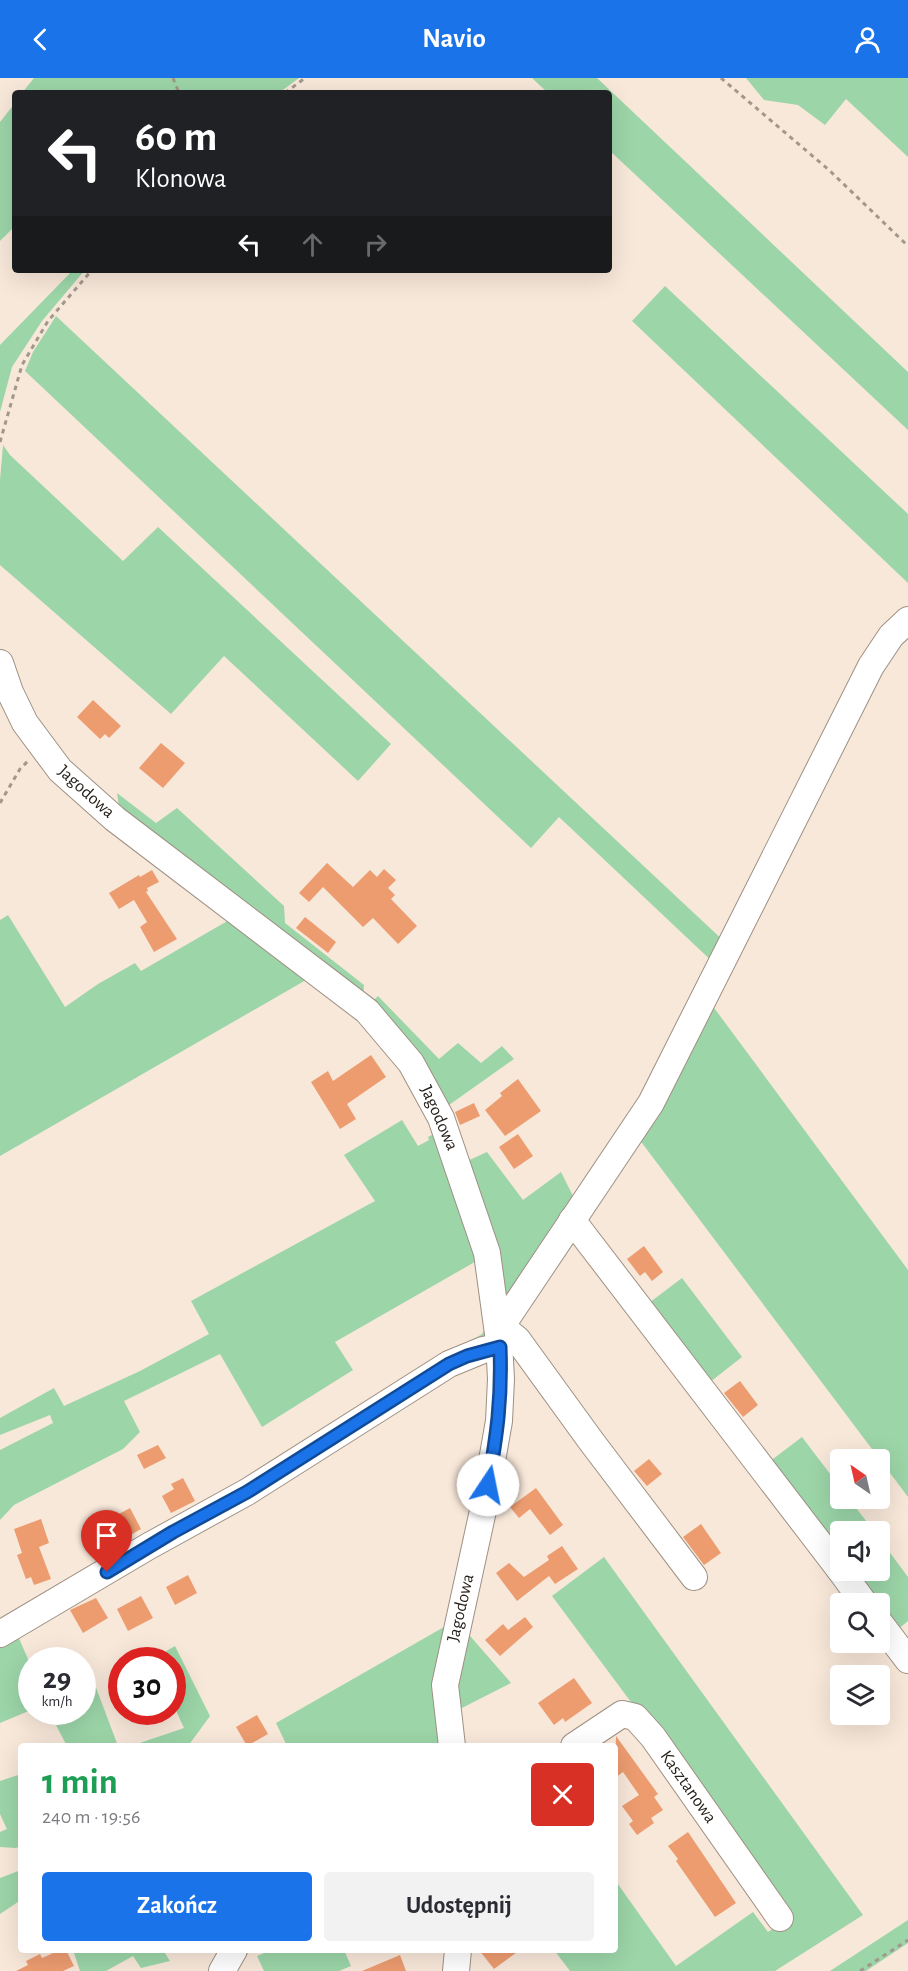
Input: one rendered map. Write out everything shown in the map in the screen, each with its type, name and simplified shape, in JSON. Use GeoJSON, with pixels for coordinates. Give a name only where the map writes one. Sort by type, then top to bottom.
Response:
{"type":"FeatureCollection","features":[{"type":"Feature","properties":{"kind":"street"},"geometry":{"type":"LineString","coordinates":[[0,1634],[173,1532],[247,1492],[499,1334],[651,1102],[871,666],[891,636],[908,620]]}},
{"type":"Feature","properties":{"kind":"street","name":"Jagodowa"},"geometry":{"type":"LineString","coordinates":[[0,663],[13,699],[25,723],[60,771],[88,797],[367,1011],[402,1050],[421,1078],[455,1153],[487,1253],[499,1334],[502,1394],[484,1506],[445,1685],[444,1697],[452,1743]]}},
{"type":"Feature","properties":{"kind":"street"},"geometry":{"type":"LineString","coordinates":[[572,1220],[830,1557]]}},
{"type":"Feature","properties":{"kind":"street"},"geometry":{"type":"LineString","coordinates":[[499,1334],[517,1338],[591,1441],[694,1577]]}},
{"type":"Feature","properties":{"kind":"street"},"geometry":{"type":"LineString","coordinates":[[890,1636],[908,1660]]}},
{"type":"Feature","properties":{"kind":"street","name":"Kasztanowa"},"geometry":{"type":"LineString","coordinates":[[578,1743],[622,1714],[628,1714],[638,1720],[780,1918]]}},
{"type":"Feature","properties":{"kind":"street"},"geometry":{"type":"LineString","coordinates":[[222,1971],[232,1953]]}},
{"type":"Feature","properties":{"kind":"street"},"geometry":{"type":"LineString","coordinates":[[456,1971],[458,1953]]}},
{"type":"Feature","properties":{"kind":"path"},"geometry":{"type":"LineString","coordinates":[[289,90],[305,78]]}},
{"type":"Feature","properties":{"kind":"path"},"geometry":{"type":"LineString","coordinates":[[721,78],[829,170],[908,246]]}},
{"type":"Feature","properties":{"kind":"path"},"geometry":{"type":"LineString","coordinates":[[0,441],[22,365],[48,321],[89,273]]}},
{"type":"Feature","properties":{"kind":"path"},"geometry":{"type":"LineString","coordinates":[[0,803],[20,769],[42,748]]}},
{"type":"Feature","properties":{"kind":"path"},"geometry":{"type":"LineString","coordinates":[[860,1971],[908,1940]]}},
{"type":"Feature","properties":{"kind":"green space"},"geometry":{"type":"Polygon","coordinates":[[[34,78],[299,78],[283,90],[24,90],[34,78]]]}},
{"type":"Feature","properties":{"kind":"green space"},"geometry":{"type":"Polygon","coordinates":[[[532,78],[597,78],[610,90],[545,90],[532,78]]]}},
{"type":"Feature","properties":{"kind":"green space"},"geometry":{"type":"Polygon","coordinates":[[[746,78],[908,78],[908,157],[846,99],[825,125],[798,105],[764,100],[746,78]]]}},
{"type":"Feature","properties":{"kind":"green space"},"geometry":{"type":"Polygon","coordinates":[[[612,92],[908,372],[908,430],[612,153],[612,92]]]}},
{"type":"Feature","properties":{"kind":"green space"},"geometry":{"type":"Polygon","coordinates":[[[12,107],[12,229],[0,241],[0,122],[12,107]]]}},
{"type":"Feature","properties":{"kind":"green space"},"geometry":{"type":"Polygon","coordinates":[[[70,273],[82,273],[42,321],[12,367],[0,412],[0,345],[70,273]]]}},
{"type":"Feature","properties":{"kind":"green space"},"geometry":{"type":"Polygon","coordinates":[[[665,286],[908,514],[908,583],[632,321],[665,286]]]}},
{"type":"Feature","properties":{"kind":"green space"},"geometry":{"type":"Polygon","coordinates":[[[56,316],[727,944],[717,966],[559,817],[531,848],[25,371],[33,352],[56,316]]]}},
{"type":"Feature","properties":{"kind":"green space"},"geometry":{"type":"Polygon","coordinates":[[[3,445],[10,455],[123,561],[158,527],[391,744],[358,781],[224,656],[171,714],[0,565],[0,480],[3,445]]]}},
{"type":"Feature","properties":{"kind":"green space"},"geometry":{"type":"Polygon","coordinates":[[[117,793],[156,823],[177,808],[284,906],[285,923],[364,985],[363,996],[120,813],[117,793]]]}},
{"type":"Feature","properties":{"kind":"green space"},"geometry":{"type":"Polygon","coordinates":[[[8,915],[65,1007],[98,984],[135,963],[141,971],[236,916],[315,975],[368,1029],[306,980],[0,1156],[0,920],[8,915]]]}},
{"type":"Feature","properties":{"kind":"green space"},"geometry":{"type":"Polygon","coordinates":[[[378,996],[439,1059],[458,1043],[481,1063],[502,1046],[514,1059],[442,1110],[370,1004],[378,996]]]}},
{"type":"Feature","properties":{"kind":"green space"},"geometry":{"type":"Polygon","coordinates":[[[709,1001],[908,1270],[908,1497],[890,1473],[890,1449],[872,1449],[636,1135],[709,1001]]]}},
{"type":"Feature","properties":{"kind":"green space"},"geometry":{"type":"Polygon","coordinates":[[[402,1120],[418,1146],[441,1130],[479,1235],[487,1337],[282,1460],[482,1334],[486,1327],[480,1259],[335,1342],[353,1370],[262,1427],[220,1354],[124,1401],[140,1432],[123,1449],[14,1505],[0,1520],[0,1450],[53,1423],[50,1415],[0,1435],[0,1418],[54,1388],[64,1406],[140,1371],[209,1334],[191,1301],[375,1201],[344,1155],[402,1120]]]}},
{"type":"Feature","properties":{"kind":"green space"},"geometry":{"type":"Polygon","coordinates":[[[487,1152],[523,1200],[561,1172],[578,1206],[506,1313],[463,1163],[487,1152]]]}},
{"type":"Feature","properties":{"kind":"green space"},"geometry":{"type":"Polygon","coordinates":[[[682,1278],[742,1357],[705,1386],[645,1306],[682,1278]]]}},
{"type":"Feature","properties":{"kind":"green space"},"geometry":{"type":"Polygon","coordinates":[[[802,1437],[830,1474],[830,1509],[857,1509],[866,1521],[830,1521],[830,1551],[765,1465],[802,1437]]]}},
{"type":"Feature","properties":{"kind":"green space"},"geometry":{"type":"Polygon","coordinates":[[[890,1553],[908,1577],[908,1621],[893,1633],[890,1629],[890,1593],[862,1593],[853,1581],[890,1581],[890,1553]]]}},
{"type":"Feature","properties":{"kind":"green space"},"geometry":{"type":"Polygon","coordinates":[[[604,1557],[863,1915],[775,1971],[570,1971],[556,1953],[618,1953],[618,1884],[676,1966],[753,1912],[768,1932],[788,1918],[552,1596],[604,1557]]]}},
{"type":"Feature","properties":{"kind":"green space"},"geometry":{"type":"Polygon","coordinates":[[[451,1623],[443,1743],[286,1743],[276,1723],[451,1623]]]}},
{"type":"Feature","properties":{"kind":"green space"},"geometry":{"type":"Polygon","coordinates":[[[464,1629],[511,1683],[452,1713],[464,1629]]]}},
{"type":"Feature","properties":{"kind":"green space"},"geometry":{"type":"Polygon","coordinates":[[[18,1636],[23,1647],[18,1647],[18,1715],[0,1723],[0,1640],[18,1636]]]}},
{"type":"Feature","properties":{"kind":"green space"},"geometry":{"type":"Polygon","coordinates":[[[186,1668],[210,1716],[190,1743],[140,1743],[184,1728],[183,1725],[186,1725],[186,1668]]]}},
{"type":"Feature","properties":{"kind":"green space"},"geometry":{"type":"Polygon","coordinates":[[[96,1688],[108,1725],[110,1725],[117,1743],[65,1743],[56,1725],[96,1725],[96,1688]]]}},
{"type":"Feature","properties":{"kind":"green space"},"geometry":{"type":"Polygon","coordinates":[[[18,1775],[18,1847],[16,1848],[0,1847],[0,1832],[7,1829],[0,1814],[0,1781],[18,1775]]]}},
{"type":"Feature","properties":{"kind":"green space"},"geometry":{"type":"Polygon","coordinates":[[[18,1871],[18,1902],[0,1914],[0,1878],[18,1871]]]}},
{"type":"Feature","properties":{"kind":"green space"},"geometry":{"type":"Polygon","coordinates":[[[908,1920],[908,1943],[866,1971],[830,1971],[908,1920]]]}},
{"type":"Feature","properties":{"kind":"green space"},"geometry":{"type":"Polygon","coordinates":[[[74,1953],[165,1953],[170,1961],[141,1968],[133,1956],[106,1971],[80,1971],[74,1953]]]}},
{"type":"Feature","properties":{"kind":"green space"},"geometry":{"type":"Polygon","coordinates":[[[264,1953],[345,1953],[351,1966],[339,1971],[264,1971],[257,1956],[264,1953]]]}},
{"type":"Feature","properties":{"kind":"building"},"geometry":{"type":"Polygon","coordinates":[[[93,700],[121,726],[109,738],[105,734],[100,739],[77,717],[93,700]]]}},
{"type":"Feature","properties":{"kind":"building"},"geometry":{"type":"Polygon","coordinates":[[[161,743],[185,763],[163,788],[139,768],[161,743]]]}},
{"type":"Feature","properties":{"kind":"building"},"geometry":{"type":"Polygon","coordinates":[[[327,863],[353,887],[370,870],[377,877],[384,869],[396,880],[388,888],[395,895],[391,899],[417,926],[398,944],[373,918],[363,927],[323,887],[309,902],[299,893],[327,863]]]}},
{"type":"Feature","properties":{"kind":"building"},"geometry":{"type":"Polygon","coordinates":[[[152,870],[159,882],[147,888],[146,892],[177,939],[154,952],[140,927],[147,922],[134,900],[119,909],[109,893],[152,870]]]}},
{"type":"Feature","properties":{"kind":"building"},"geometry":{"type":"Polygon","coordinates":[[[305,917],[336,942],[328,953],[296,928],[305,917]]]}},
{"type":"Feature","properties":{"kind":"building"},"geometry":{"type":"Polygon","coordinates":[[[371,1055],[386,1077],[347,1104],[356,1119],[340,1129],[311,1082],[328,1071],[333,1081],[371,1055]]]}},
{"type":"Feature","properties":{"kind":"building"},"geometry":{"type":"Polygon","coordinates":[[[518,1079],[541,1111],[505,1136],[485,1110],[502,1096],[500,1093],[518,1079]]]}},
{"type":"Feature","properties":{"kind":"building"},"geometry":{"type":"Polygon","coordinates":[[[474,1103],[480,1116],[460,1125],[455,1112],[474,1103]]]}},
{"type":"Feature","properties":{"kind":"building"},"geometry":{"type":"Polygon","coordinates":[[[518,1134],[533,1156],[514,1169],[499,1147],[518,1134]]]}},
{"type":"Feature","properties":{"kind":"building"},"geometry":{"type":"Polygon","coordinates":[[[644,1246],[663,1272],[652,1281],[645,1272],[640,1276],[627,1259],[644,1246]]]}},
{"type":"Feature","properties":{"kind":"building"},"geometry":{"type":"Polygon","coordinates":[[[740,1381],[758,1405],[743,1417],[724,1393],[740,1381]]]}},
{"type":"Feature","properties":{"kind":"building"},"geometry":{"type":"Polygon","coordinates":[[[158,1445],[166,1458],[144,1469],[137,1455],[158,1445]]]}},
{"type":"Feature","properties":{"kind":"building"},"geometry":{"type":"Polygon","coordinates":[[[649,1459],[662,1474],[647,1486],[634,1471],[649,1459]]]}},
{"type":"Feature","properties":{"kind":"building"},"geometry":{"type":"Polygon","coordinates":[[[183,1478],[195,1501],[171,1513],[162,1496],[174,1489],[171,1484],[183,1478]]]}},
{"type":"Feature","properties":{"kind":"building"},"geometry":{"type":"Polygon","coordinates":[[[536,1488],[563,1525],[550,1535],[530,1509],[519,1518],[510,1507],[536,1488]]]}},
{"type":"Feature","properties":{"kind":"building"},"geometry":{"type":"Polygon","coordinates":[[[130,1508],[141,1529],[120,1541],[108,1520],[130,1508]]]}},
{"type":"Feature","properties":{"kind":"building"},"geometry":{"type":"Polygon","coordinates":[[[41,1519],[49,1543],[39,1547],[51,1579],[34,1585],[31,1577],[26,1579],[17,1555],[22,1553],[14,1529],[41,1519]]]}},
{"type":"Feature","properties":{"kind":"building"},"geometry":{"type":"Polygon","coordinates":[[[701,1524],[721,1553],[704,1565],[683,1537],[701,1524]]]}},
{"type":"Feature","properties":{"kind":"building"},"geometry":{"type":"Polygon","coordinates":[[[562,1546],[578,1569],[555,1584],[549,1576],[517,1601],[496,1573],[509,1563],[524,1577],[549,1560],[547,1556],[562,1546]]]}},
{"type":"Feature","properties":{"kind":"building"},"geometry":{"type":"Polygon","coordinates":[[[188,1575],[197,1593],[175,1605],[166,1587],[188,1575]]]}},
{"type":"Feature","properties":{"kind":"building"},"geometry":{"type":"Polygon","coordinates":[[[141,1596],[153,1618],[128,1631],[117,1609],[141,1596]]]}},
{"type":"Feature","properties":{"kind":"building"},"geometry":{"type":"Polygon","coordinates":[[[96,1598],[108,1618],[83,1633],[70,1610],[96,1598]]]}},
{"type":"Feature","properties":{"kind":"building"},"geometry":{"type":"Polygon","coordinates":[[[525,1617],[533,1627],[500,1656],[485,1640],[503,1624],[508,1630],[525,1617]]]}},
{"type":"Feature","properties":{"kind":"building"},"geometry":{"type":"Polygon","coordinates":[[[574,1678],[592,1703],[565,1722],[563,1718],[554,1725],[538,1703],[574,1678]]]}},
{"type":"Feature","properties":{"kind":"building"},"geometry":{"type":"Polygon","coordinates":[[[257,1715],[268,1734],[252,1743],[245,1743],[236,1727],[257,1715]]]}},
{"type":"Feature","properties":{"kind":"building"},"geometry":{"type":"Polygon","coordinates":[[[616,1736],[658,1794],[654,1797],[663,1810],[651,1818],[654,1823],[637,1835],[629,1824],[633,1821],[622,1806],[639,1795],[623,1772],[618,1776],[618,1743],[616,1743],[616,1736]]]}},
{"type":"Feature","properties":{"kind":"building"},"geometry":{"type":"Polygon","coordinates":[[[688,1832],[736,1903],[715,1917],[668,1846],[688,1832]]]}},
{"type":"Feature","properties":{"kind":"building"},"geometry":{"type":"Polygon","coordinates":[[[53,1953],[68,1953],[74,1966],[63,1971],[16,1971],[28,1965],[26,1961],[40,1954],[42,1958],[53,1953]]]}},
{"type":"Feature","properties":{"kind":"building"},"geometry":{"type":"Polygon","coordinates":[[[481,1953],[516,1953],[494,1969],[481,1953]]]}},
{"type":"Feature","properties":{"kind":"building"},"geometry":{"type":"Polygon","coordinates":[[[400,1955],[406,1971],[362,1971],[400,1955]]]}},
{"type":"Feature","properties":{"kind":"route"},"geometry":{"type":"LineString","coordinates":[[107,1572],[173,1532],[247,1492],[449,1364],[490,1348],[500,1347],[502,1394],[488,1485]]}}]}
